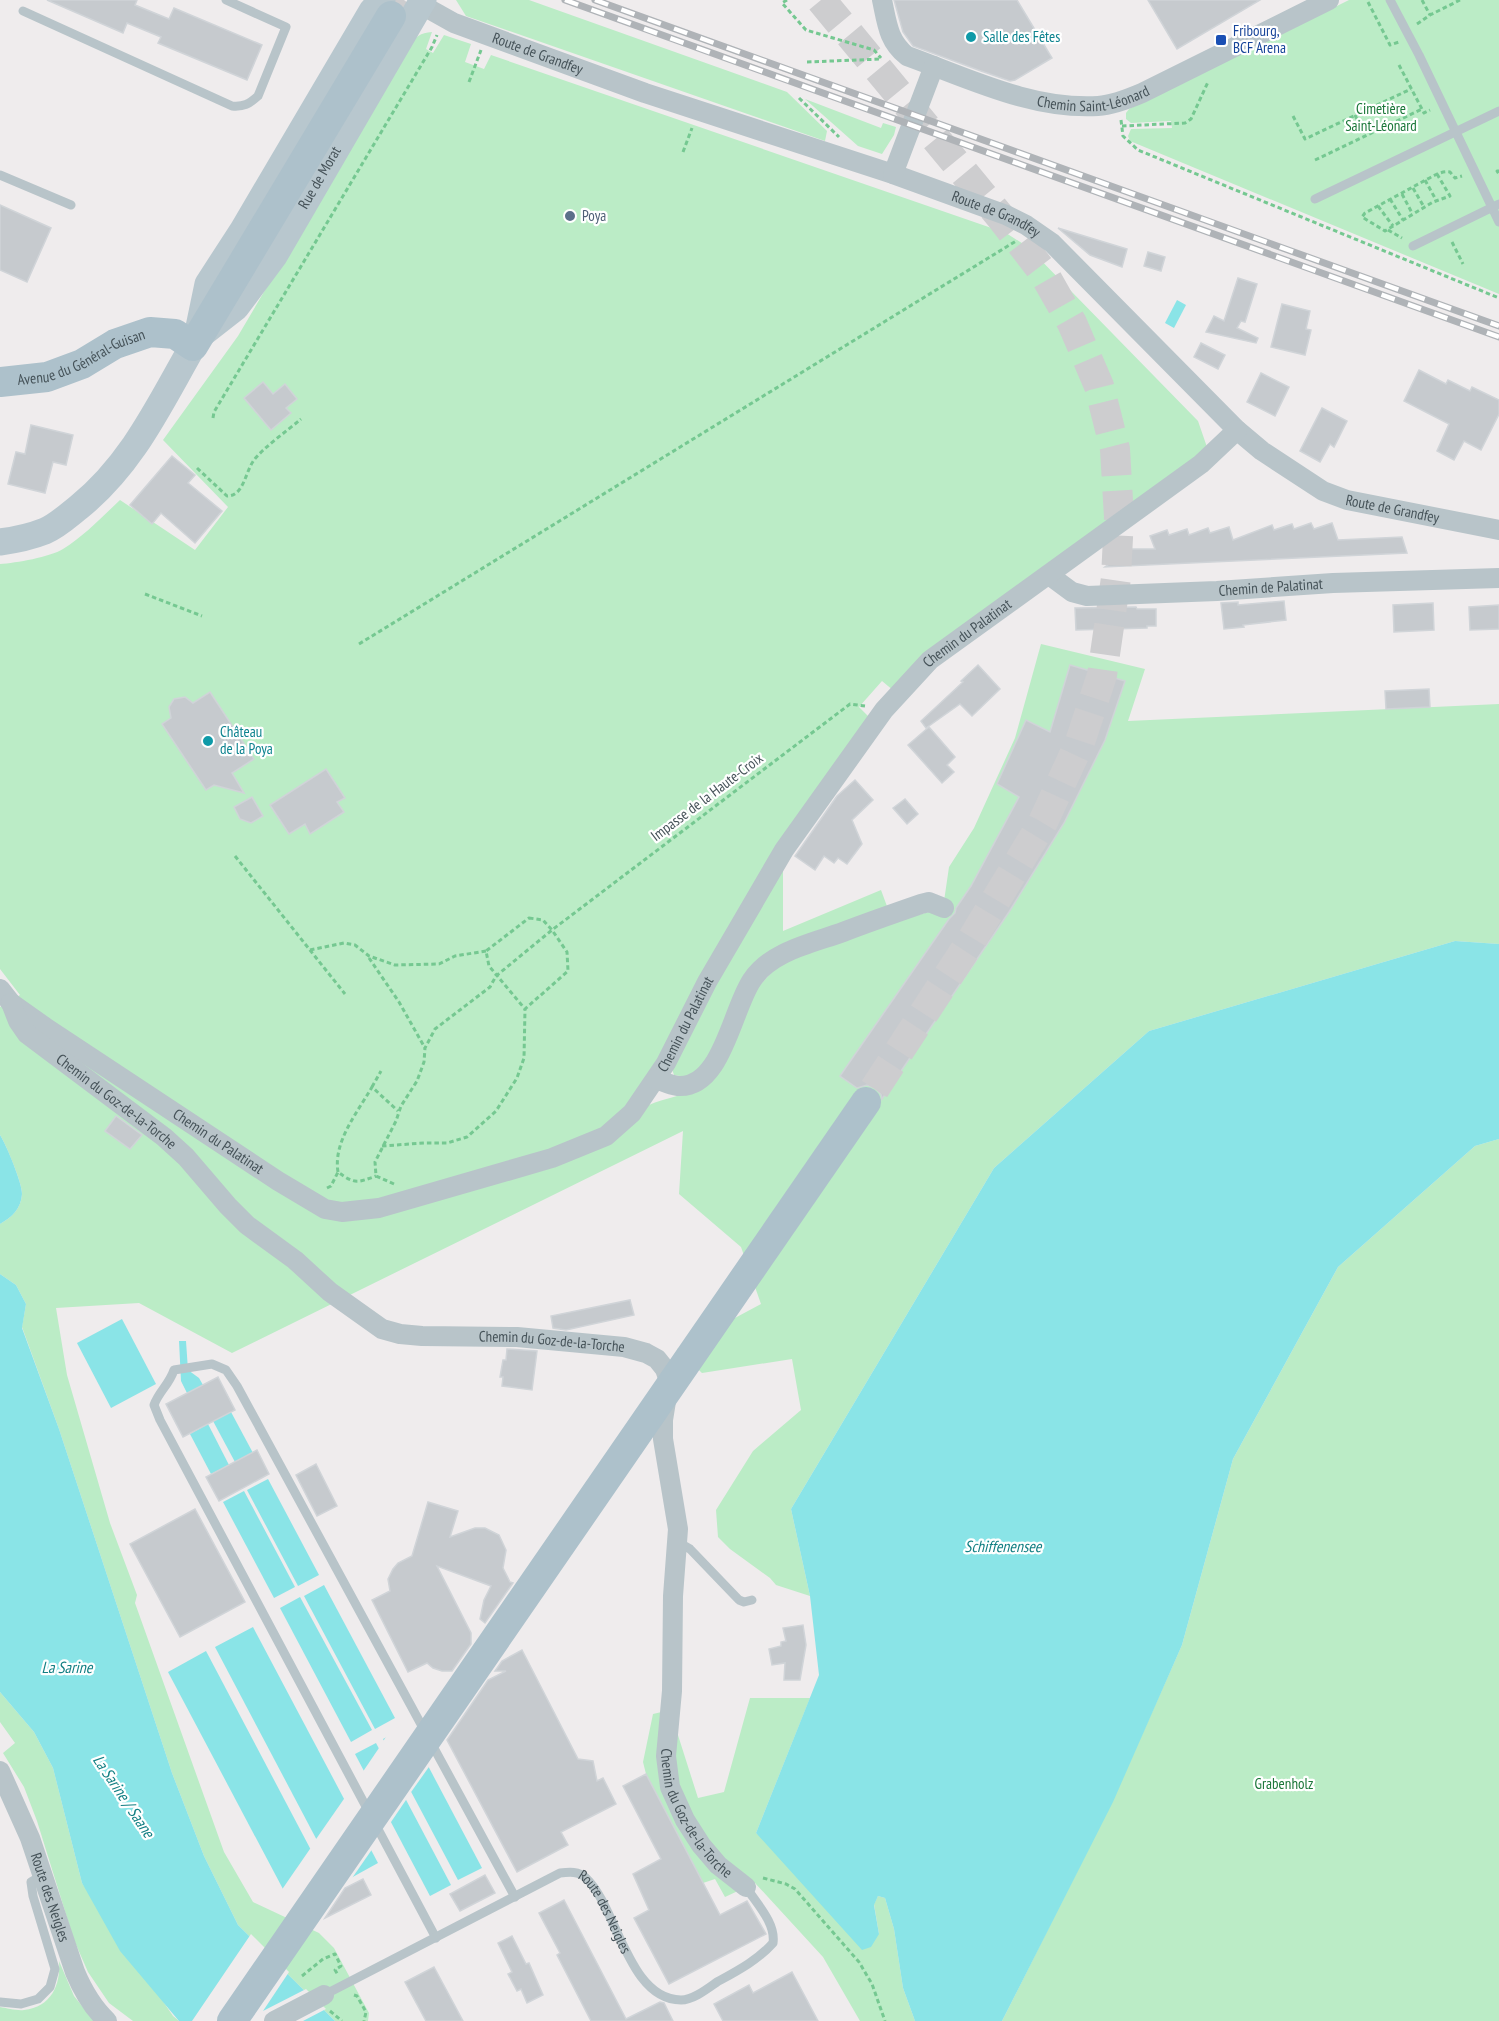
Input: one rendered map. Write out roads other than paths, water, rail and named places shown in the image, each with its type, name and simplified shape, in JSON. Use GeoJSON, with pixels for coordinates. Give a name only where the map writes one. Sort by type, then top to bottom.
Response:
{"type":"FeatureCollection","features":[{"type":"Feature","properties":{"kind":"main road","name":"Rue de Morat"},"geometry":{"type":"LineString","coordinates":[[0,542],[21,539],[46,530],[71,513],[111,478],[125,461],[149,426],[195,342],[236,307],[274,256],[422,2]]}},
{"type":"Feature","properties":{"kind":"main road"},"geometry":{"type":"LineString","coordinates":[[195,342],[387,8]]}},
{"type":"Feature","properties":{"kind":"main road","name":"Avenue du Général-Guisan"},"geometry":{"type":"LineString","coordinates":[[0,382],[28,381],[47,377],[82,364],[115,344],[150,332],[175,334],[195,342]]}},
{"type":"Feature","properties":{"kind":"main road"},"geometry":{"type":"LineString","coordinates":[[232,2021],[866,1102]]}},
{"type":"Feature","properties":{"kind":"street","name":"Chemin Saint-Léonard"},"geometry":{"type":"LineString","coordinates":[[882,0],[890,34],[896,48],[907,56],[1035,101],[1100,106],[1142,93],[1329,0]]}},
{"type":"Feature","properties":{"kind":"street","name":"Route de Grandfey"},"geometry":{"type":"LineString","coordinates":[[422,2],[444,17],[486,35],[645,93],[893,174],[1006,215],[1052,243],[1238,430],[1262,451],[1323,491],[1347,500],[1499,530]]}},
{"type":"Feature","properties":{"kind":"street"},"geometry":{"type":"LineString","coordinates":[[893,174],[934,66]]}},
{"type":"Feature","properties":{"kind":"street","name":"Chemin du Palatinat"},"geometry":{"type":"LineString","coordinates":[[5,996],[278,1181],[325,1209],[342,1212],[379,1208],[552,1158],[606,1136],[632,1113],[656,1079],[707,982],[784,850],[884,710],[930,660],[1201,464],[1238,430]]}},
{"type":"Feature","properties":{"kind":"street","name":"Chemin de Palatinat"},"geometry":{"type":"LineString","coordinates":[[1049,575],[1072,592],[1087,596],[1217,591],[1332,583],[1499,578]]}},
{"type":"Feature","properties":{"kind":"street"},"geometry":{"type":"LineString","coordinates":[[656,1079],[678,1086],[697,1082],[709,1072],[752,979],[773,960],[794,950],[921,904],[929,902],[944,908]]}},
{"type":"Feature","properties":{"kind":"street","name":"Chemin du Goz-de-la-Torche"},"geometry":{"type":"LineString","coordinates":[[5,996],[27,1034],[164,1137],[186,1157],[247,1225],[295,1260],[330,1292],[382,1329],[400,1334],[422,1336],[517,1337],[624,1347],[646,1353],[657,1359],[665,1369],[668,1378],[663,1439],[677,1516],[672,1691],[666,1756],[670,1787],[684,1820],[718,1865],[751,1882]]}},
{"type":"Feature","properties":{"kind":"street","name":"Route des Neigles"},"geometry":{"type":"LineString","coordinates":[[0,1771],[20,1813],[83,1991],[107,2021]]}},
{"type":"Feature","properties":{"kind":"street"},"geometry":{"type":"LineString","coordinates":[[274,2021],[324,1995]]}},
{"type":"Feature","properties":{"kind":"lane"},"geometry":{"type":"LineString","coordinates":[[23,11],[232,106],[243,107],[258,96],[286,27],[226,0]]}},
{"type":"Feature","properties":{"kind":"lane"},"geometry":{"type":"LineString","coordinates":[[1390,0],[1473,167],[1495,205],[1499,222]]}},
{"type":"Feature","properties":{"kind":"lane"},"geometry":{"type":"LineString","coordinates":[[1315,199],[1499,111]]}},
{"type":"Feature","properties":{"kind":"lane"},"geometry":{"type":"LineString","coordinates":[[0,175],[71,205]]}},
{"type":"Feature","properties":{"kind":"lane"},"geometry":{"type":"LineString","coordinates":[[1413,246],[1495,205]]}},
{"type":"Feature","properties":{"kind":"lane"},"geometry":{"type":"LineString","coordinates":[[436,1938],[160,1420],[154,1405],[159,1392],[170,1383],[174,1370],[212,1364],[226,1370],[237,1386],[515,1897]]}},
{"type":"Feature","properties":{"kind":"lane"},"geometry":{"type":"LineString","coordinates":[[676,1544],[690,1549],[739,1600],[744,1602],[752,1600]]}},
{"type":"Feature","properties":{"kind":"lane","name":"Route des Neigles"},"geometry":{"type":"LineString","coordinates":[[324,1995],[560,1873],[571,1872],[586,1878],[599,1897],[643,1979],[668,1998],[682,2000],[738,1971],[773,1943],[774,1935],[771,1926],[751,1882]]}},
{"type":"Feature","properties":{"kind":"lane"},"geometry":{"type":"LineString","coordinates":[[0,2002],[21,2004],[38,1999],[50,1987],[55,1969],[33,1896],[32,1882],[43,1875]]}},
{"type":"Feature","properties":{"kind":"water"},"geometry":{"type":"Polygon","coordinates":[[[1177,300],[1186,305],[1174,328],[1165,323],[1177,300]]]}},
{"type":"Feature","properties":{"kind":"water","name":"Schiffenensee"},"geometry":{"type":"Polygon","coordinates":[[[1455,941],[1499,944],[1499,1139],[1475,1146],[1338,1267],[1233,1459],[1182,1645],[1113,1802],[1002,2021],[915,2021],[903,1988],[894,1929],[885,1898],[878,1896],[874,1905],[879,1934],[871,1947],[862,1950],[756,1833],[819,1675],[810,1596],[791,1509],[994,1168],[1149,1031],[1455,941]]]}},
{"type":"Feature","properties":{"kind":"water"},"geometry":{"type":"Polygon","coordinates":[[[0,1135],[14,1164],[22,1194],[15,1212],[0,1224],[0,1135]]]}},
{"type":"Feature","properties":{"kind":"water","name":"La Sarine"},"geometry":{"type":"Polygon","coordinates":[[[0,1274],[16,1285],[26,1304],[22,1328],[59,1429],[172,1773],[204,1856],[238,1925],[335,2021],[179,2021],[120,1951],[82,1883],[53,1768],[34,1732],[0,1692],[0,1274]]]}},
{"type":"Feature","properties":{"kind":"water"},"geometry":{"type":"Polygon","coordinates":[[[122,1319],[156,1384],[111,1408],[77,1343],[122,1319]]]}},
{"type":"Feature","properties":{"kind":"water"},"geometry":{"type":"Polygon","coordinates":[[[179,1341],[186,1341],[188,1370],[199,1378],[203,1385],[187,1393],[181,1381],[179,1341]]]}},
{"type":"Feature","properties":{"kind":"water"},"geometry":{"type":"Polygon","coordinates":[[[231,1412],[253,1453],[235,1462],[213,1421],[231,1412]]]}},
{"type":"Feature","properties":{"kind":"water"},"geometry":{"type":"Polygon","coordinates":[[[208,1424],[229,1465],[211,1474],[190,1434],[208,1424]]]}},
{"type":"Feature","properties":{"kind":"water"},"geometry":{"type":"Polygon","coordinates":[[[268,1479],[319,1575],[298,1586],[247,1490],[268,1479]]]}},
{"type":"Feature","properties":{"kind":"water"},"geometry":{"type":"Polygon","coordinates":[[[244,1491],[295,1587],[274,1598],[223,1502],[244,1491]]]}},
{"type":"Feature","properties":{"kind":"water"},"geometry":{"type":"Polygon","coordinates":[[[324,1585],[395,1718],[375,1729],[304,1596],[324,1585]]]}},
{"type":"Feature","properties":{"kind":"water"},"geometry":{"type":"Polygon","coordinates":[[[300,1597],[372,1730],[351,1742],[280,1608],[300,1597]]]}},
{"type":"Feature","properties":{"kind":"water"},"geometry":{"type":"Polygon","coordinates":[[[253,1627],[378,1863],[340,1884],[215,1647],[253,1627]]]}},
{"type":"Feature","properties":{"kind":"water"},"geometry":{"type":"Polygon","coordinates":[[[206,1651],[331,1888],[293,1908],[168,1672],[206,1651]]]}},
{"type":"Feature","properties":{"kind":"water"},"geometry":{"type":"Polygon","coordinates":[[[407,1726],[482,1868],[458,1880],[383,1739],[407,1726]]]}},
{"type":"Feature","properties":{"kind":"water"},"geometry":{"type":"Polygon","coordinates":[[[376,1743],[451,1885],[430,1896],[355,1754],[376,1743]]]}},
{"type":"Feature","properties":{"kind":"tunnel"},"geometry":{"type":"LineString","coordinates":[[391,16],[404,0]]}},
{"type":"Feature","properties":{"kind":"tunnel"},"geometry":{"type":"LineString","coordinates":[[821,0],[1003,220],[1043,272],[1072,323],[1099,386],[1115,449],[1119,517],[1116,578],[1102,675],[1080,742],[1043,822],[971,941],[866,1102]]}},
{"type":"Feature","properties":{"kind":"railway"},"geometry":{"type":"LineString","coordinates":[[565,0],[1499,337]]}},
{"type":"Feature","properties":{"kind":"railway"},"geometry":{"type":"LineString","coordinates":[[595,0],[1499,326]]}},
{"type":"Feature","properties":{"kind":"place","name":"Salle des Fêtes"},"geometry":{"type":"Point","coordinates":[971,37]}},
{"type":"Feature","properties":{"kind":"place","name":"Fribourg, BCF Arena"},"geometry":{"type":"Point","coordinates":[1221,40]}},
{"type":"Feature","properties":{"kind":"place","name":"Poya"},"geometry":{"type":"Point","coordinates":[570,216]}},
{"type":"Feature","properties":{"kind":"place","name":"Château de la Poya"},"geometry":{"type":"Point","coordinates":[208,741]}},
{"type":"Feature","properties":{"kind":"park label","name":"Cimetière Saint-Léonard"},"geometry":{"type":"Point","coordinates":[1381,118]}},
{"type":"Feature","properties":{"kind":"park label","name":"Grabenholz"},"geometry":{"type":"Point","coordinates":[1284,1784]}},
{"type":"Feature","properties":{"kind":"water label","name":"La Sarine / Saane"},"geometry":{"type":"Point","coordinates":[124,1796]}}]}
